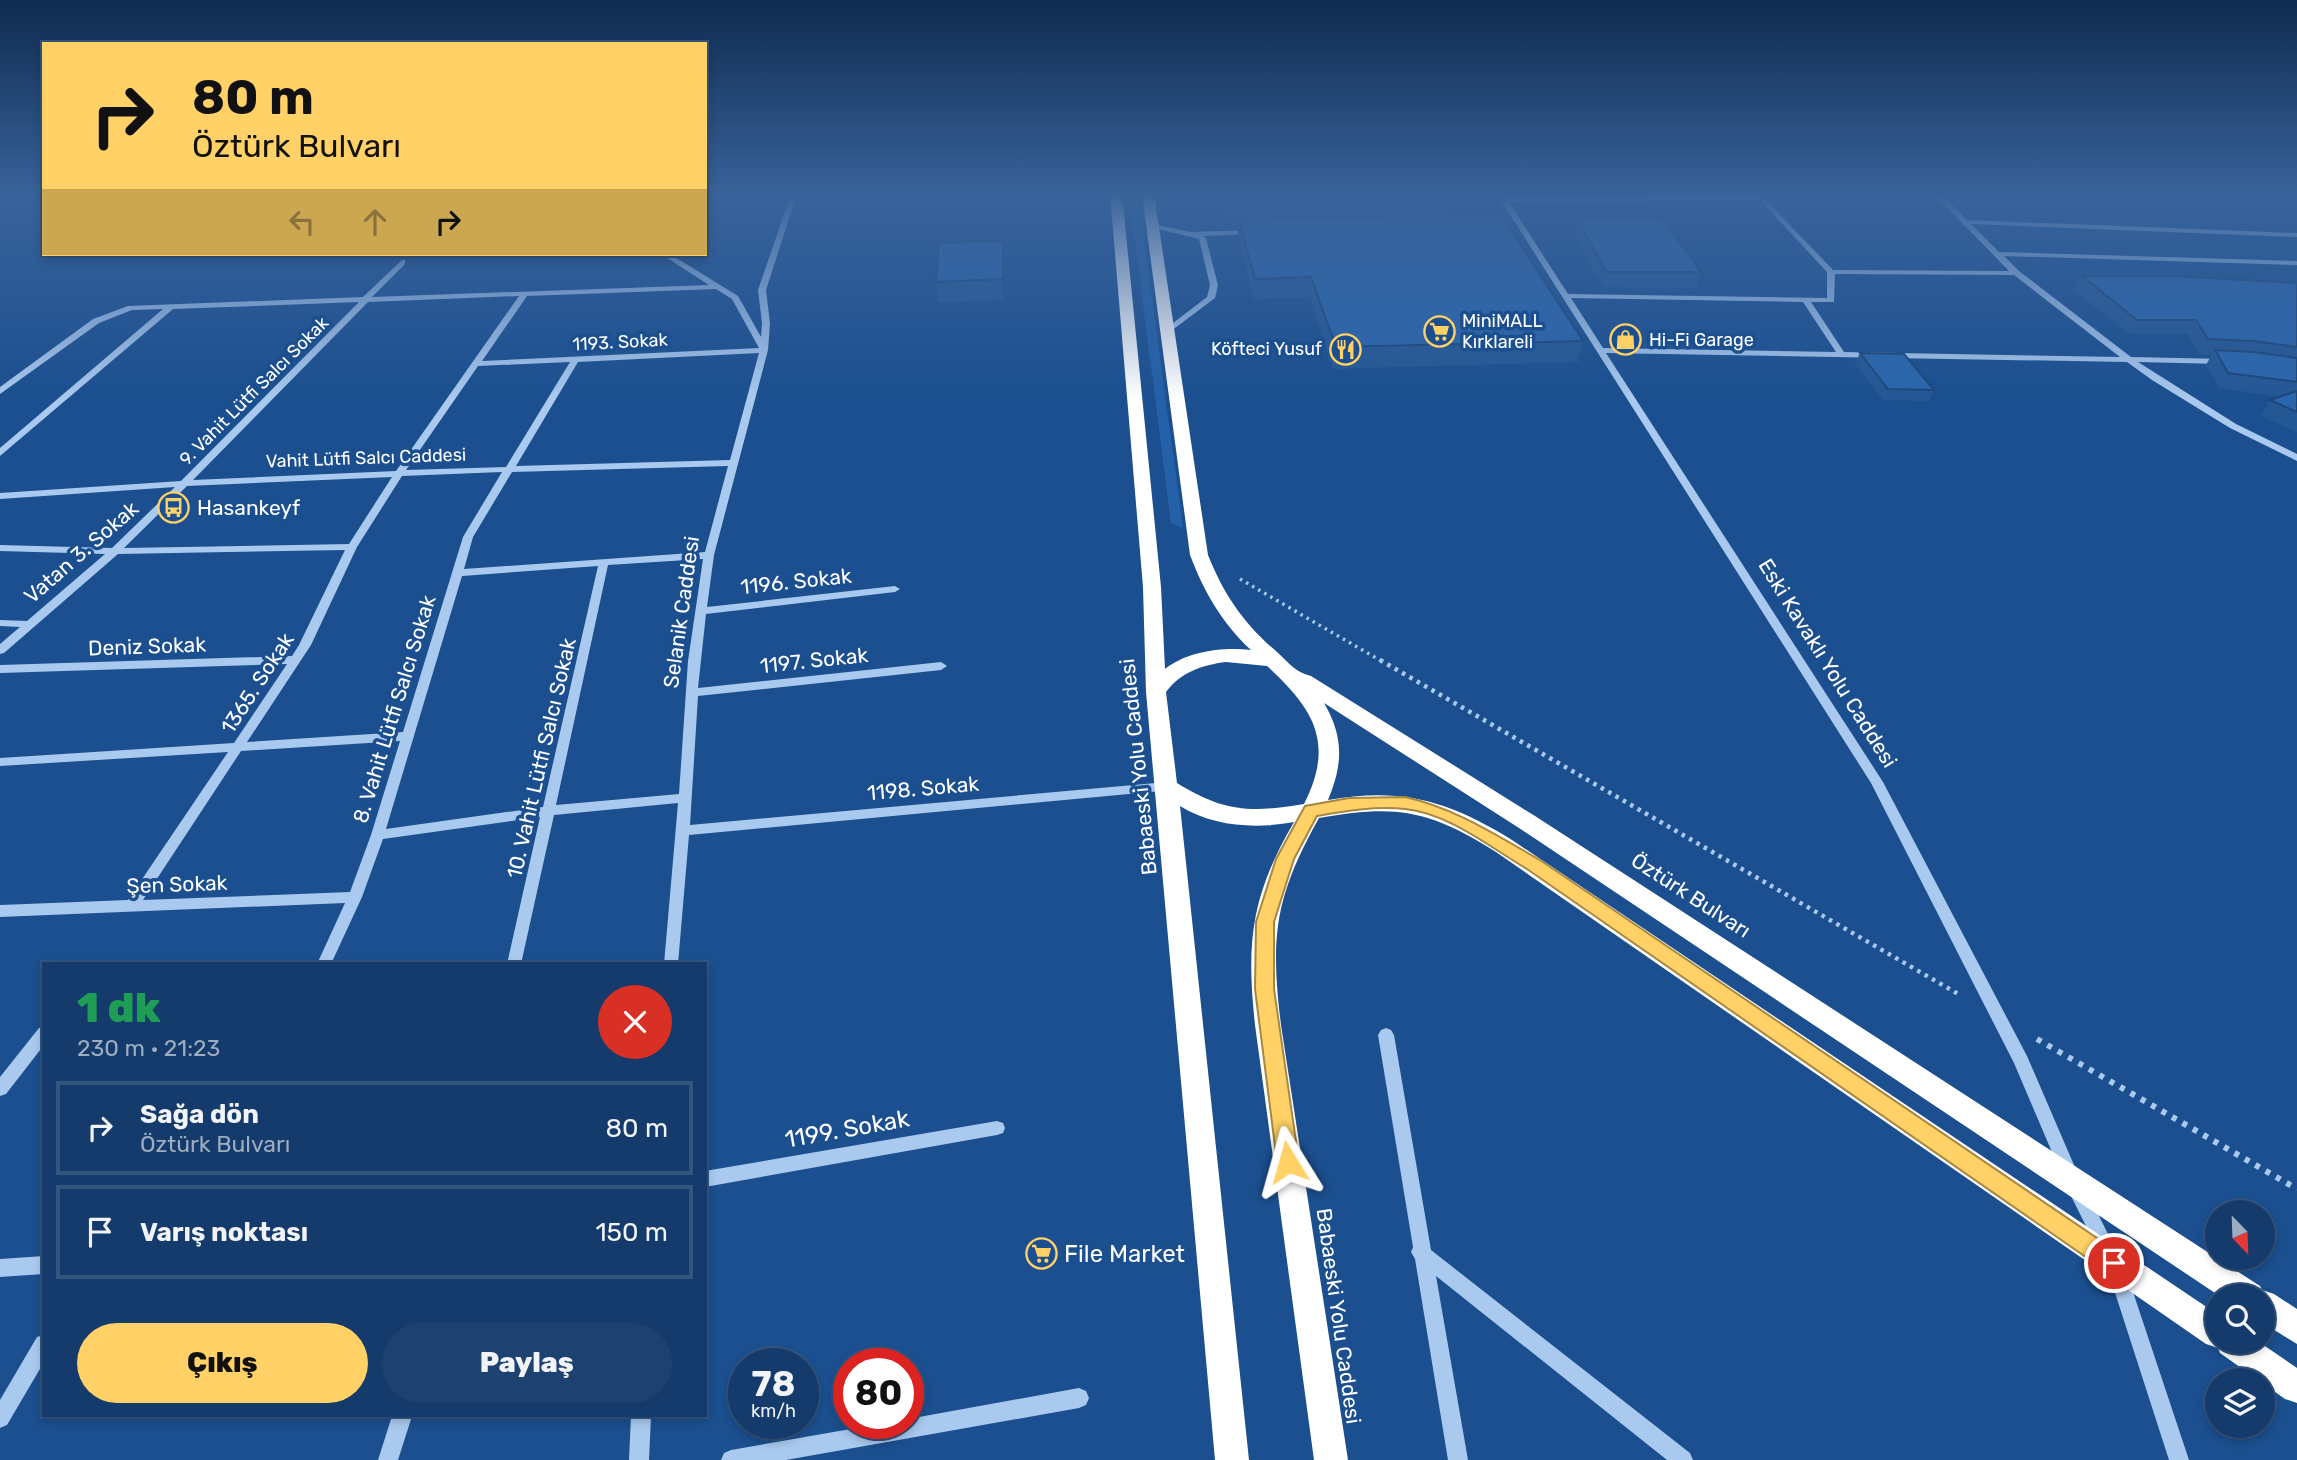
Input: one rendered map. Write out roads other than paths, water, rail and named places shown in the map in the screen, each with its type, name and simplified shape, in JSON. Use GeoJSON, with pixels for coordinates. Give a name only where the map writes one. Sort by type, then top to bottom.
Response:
{"type":"FeatureCollection","features":[{"type":"Feature","properties":{"kind":"highway","name":"Babaeski Yolu Caddesi"},"geometry":{"type":"LineString","coordinates":[[1122,262],[1152,587],[1156,692],[1232,1460]]}},
{"type":"Feature","properties":{"kind":"highway","name":"Babaeski Yolu Caddesi"},"geometry":{"type":"LineString","coordinates":[[1157,262],[1199,555],[1221,604],[1239,627],[1313,700],[1323,717],[1331,740],[1329,762],[1311,811],[1285,859],[1274,890],[1265,922],[1263,956],[1269,1029],[1331,1460]]}},
{"type":"Feature","properties":{"kind":"highway"},"geometry":{"type":"LineString","coordinates":[[1156,692],[1171,674],[1200,661],[1240,654],[1274,661]]}},
{"type":"Feature","properties":{"kind":"highway","name":"Öztürk Bulvarı"},"geometry":{"type":"LineString","coordinates":[[1274,661],[1538,830],[2229,1284]]}},
{"type":"Feature","properties":{"kind":"highway"},"geometry":{"type":"LineString","coordinates":[[1167,786],[1198,807],[1239,818],[1263,819],[1311,811]]}},
{"type":"Feature","properties":{"kind":"highway","name":"Öztürk Bulvarı"},"geometry":{"type":"LineString","coordinates":[[1311,811],[1349,804],[1405,803],[1430,809],[1493,840],[1534,864],[2205,1325]]}},
{"type":"Feature","properties":{"kind":"highway"},"geometry":{"type":"LineString","coordinates":[[2275,1314],[2297,1328]]}},
{"type":"Feature","properties":{"kind":"highway"},"geometry":{"type":"LineString","coordinates":[[2249,1354],[2297,1387]]}},
{"type":"Feature","properties":{"kind":"street","name":"9. Vahit Lütfi Salcı Sokak"},"geometry":{"type":"LineString","coordinates":[[187,481],[402,262]]}},
{"type":"Feature","properties":{"kind":"street"},"geometry":{"type":"LineString","coordinates":[[678,262],[735,298],[764,350]]}},
{"type":"Feature","properties":{"kind":"street","name":"Selanik Caddesi"},"geometry":{"type":"LineString","coordinates":[[671,962],[692,693],[709,555],[764,350],[766,323],[762,290],[771,262]]}},
{"type":"Feature","properties":{"kind":"street"},"geometry":{"type":"LineString","coordinates":[[1167,332],[1211,298],[1214,285],[1208,262]]}},
{"type":"Feature","properties":{"kind":"street","name":"Eski Kavaklı Yolu Caddesi"},"geometry":{"type":"LineString","coordinates":[[1544,262],[1877,782],[2021,1061],[2073,1182]]}},
{"type":"Feature","properties":{"kind":"street"},"geometry":{"type":"LineString","coordinates":[[1565,296],[1832,300],[1831,272],[1822,262]]}},
{"type":"Feature","properties":{"kind":"street"},"geometry":{"type":"LineString","coordinates":[[2006,262],[2016,273],[2096,336],[2127,357],[2233,426],[2297,458]]}},
{"type":"Feature","properties":{"kind":"street"},"geometry":{"type":"LineString","coordinates":[[2268,262],[2297,263]]}},
{"type":"Feature","properties":{"kind":"street"},"geometry":{"type":"LineString","coordinates":[[1831,272],[2016,273]]}},
{"type":"Feature","properties":{"kind":"street"},"geometry":{"type":"LineString","coordinates":[[0,391],[96,321],[131,308],[718,287]]}},
{"type":"Feature","properties":{"kind":"street","name":"1365. Sokak"},"geometry":{"type":"LineString","coordinates":[[131,907],[296,660],[352,547],[400,472],[525,294]]}},
{"type":"Feature","properties":{"kind":"street"},"geometry":{"type":"LineString","coordinates":[[1806,301],[1842,355]]}},
{"type":"Feature","properties":{"kind":"street"},"geometry":{"type":"LineString","coordinates":[[0,453],[172,306]]}},
{"type":"Feature","properties":{"kind":"street","name":"1193. Sokak"},"geometry":{"type":"LineString","coordinates":[[477,365],[764,350]]}},
{"type":"Feature","properties":{"kind":"street"},"geometry":{"type":"LineString","coordinates":[[1600,350],[2127,357],[2232,361]]}},
{"type":"Feature","properties":{"kind":"street"},"geometry":{"type":"LineString","coordinates":[[510,469],[575,360]]}},
{"type":"Feature","properties":{"kind":"street","name":"Vahit Lütfi Salcı Caddesi"},"geometry":{"type":"LineString","coordinates":[[0,496],[187,481],[734,463]]}},
{"type":"Feature","properties":{"kind":"street","name":"8. Vahit Lütfi Salcı Sokak"},"geometry":{"type":"LineString","coordinates":[[325,962],[355,897],[378,835],[468,537],[510,469]]}},
{"type":"Feature","properties":{"kind":"street","name":"Vatan 3. Sokak"},"geometry":{"type":"LineString","coordinates":[[0,650],[116,551],[187,481]]}},
{"type":"Feature","properties":{"kind":"street"},"geometry":{"type":"LineString","coordinates":[[0,548],[116,551],[352,547]]}},
{"type":"Feature","properties":{"kind":"street"},"geometry":{"type":"LineString","coordinates":[[457,573],[709,555]]}},
{"type":"Feature","properties":{"kind":"street","name":"10. Vahit Lütfi Salcı Sokak"},"geometry":{"type":"LineString","coordinates":[[514,962],[604,561]]}},
{"type":"Feature","properties":{"kind":"street","name":"1196. Sokak"},"geometry":{"type":"LineString","coordinates":[[701,611],[895,589]]}},
{"type":"Feature","properties":{"kind":"street"},"geometry":{"type":"LineString","coordinates":[[0,623],[28,624]]}},
{"type":"Feature","properties":{"kind":"street","name":"Deniz Sokak"},"geometry":{"type":"LineString","coordinates":[[0,670],[296,660]]}},
{"type":"Feature","properties":{"kind":"street","name":"1197. Sokak"},"geometry":{"type":"LineString","coordinates":[[692,693],[941,666]]}},
{"type":"Feature","properties":{"kind":"street"},"geometry":{"type":"LineString","coordinates":[[0,762],[409,736]]}},
{"type":"Feature","properties":{"kind":"street","name":"1198. Sokak"},"geometry":{"type":"LineString","coordinates":[[683,831],[1167,786]]}},
{"type":"Feature","properties":{"kind":"street"},"geometry":{"type":"LineString","coordinates":[[378,835],[546,811],[685,798]]}},
{"type":"Feature","properties":{"kind":"street","name":"Şen Sokak"},"geometry":{"type":"LineString","coordinates":[[0,911],[355,897]]}},
{"type":"Feature","properties":{"kind":"street"},"geometry":{"type":"LineString","coordinates":[[1385,1035],[1420,1252],[1458,1460]]}},
{"type":"Feature","properties":{"kind":"street"},"geometry":{"type":"LineString","coordinates":[[0,1089],[42,1036]]}},
{"type":"Feature","properties":{"kind":"street","name":"1199. Sokak"},"geometry":{"type":"LineString","coordinates":[[707,1179],[998,1128]]}},
{"type":"Feature","properties":{"kind":"street","name":"Öztürk Bulvarı"},"geometry":{"type":"LineString","coordinates":[[2073,1182],[2114,1263]]}},
{"type":"Feature","properties":{"kind":"street"},"geometry":{"type":"LineString","coordinates":[[1420,1252],[1683,1460]]}},
{"type":"Feature","properties":{"kind":"street"},"geometry":{"type":"LineString","coordinates":[[2114,1263],[2179,1460]]}},
{"type":"Feature","properties":{"kind":"street"},"geometry":{"type":"LineString","coordinates":[[0,1268],[42,1265]]}},
{"type":"Feature","properties":{"kind":"street"},"geometry":{"type":"LineString","coordinates":[[0,1418],[42,1347]]}},
{"type":"Feature","properties":{"kind":"street"},"geometry":{"type":"LineString","coordinates":[[731,1460],[1079,1398]]}},
{"type":"Feature","properties":{"kind":"street"},"geometry":{"type":"LineString","coordinates":[[388,1460],[402,1417]]}},
{"type":"Feature","properties":{"kind":"street"},"geometry":{"type":"LineString","coordinates":[[639,1460],[641,1417]]}},
{"type":"Feature","properties":{"kind":"place","name":"MiniMALL Kırklareli"},"geometry":{"type":"Point","coordinates":[1439,331]}},
{"type":"Feature","properties":{"kind":"place","name":"Hi-Fi Garage"},"geometry":{"type":"Point","coordinates":[1626,340]}},
{"type":"Feature","properties":{"kind":"place","name":"Köfteci Yusuf"},"geometry":{"type":"Point","coordinates":[1345,349]}},
{"type":"Feature","properties":{"kind":"place","name":"Hasankeyf"},"geometry":{"type":"Point","coordinates":[174,507]}},
{"type":"Feature","properties":{"kind":"place","name":"File Market"},"geometry":{"type":"Point","coordinates":[1041,1254]}}]}
